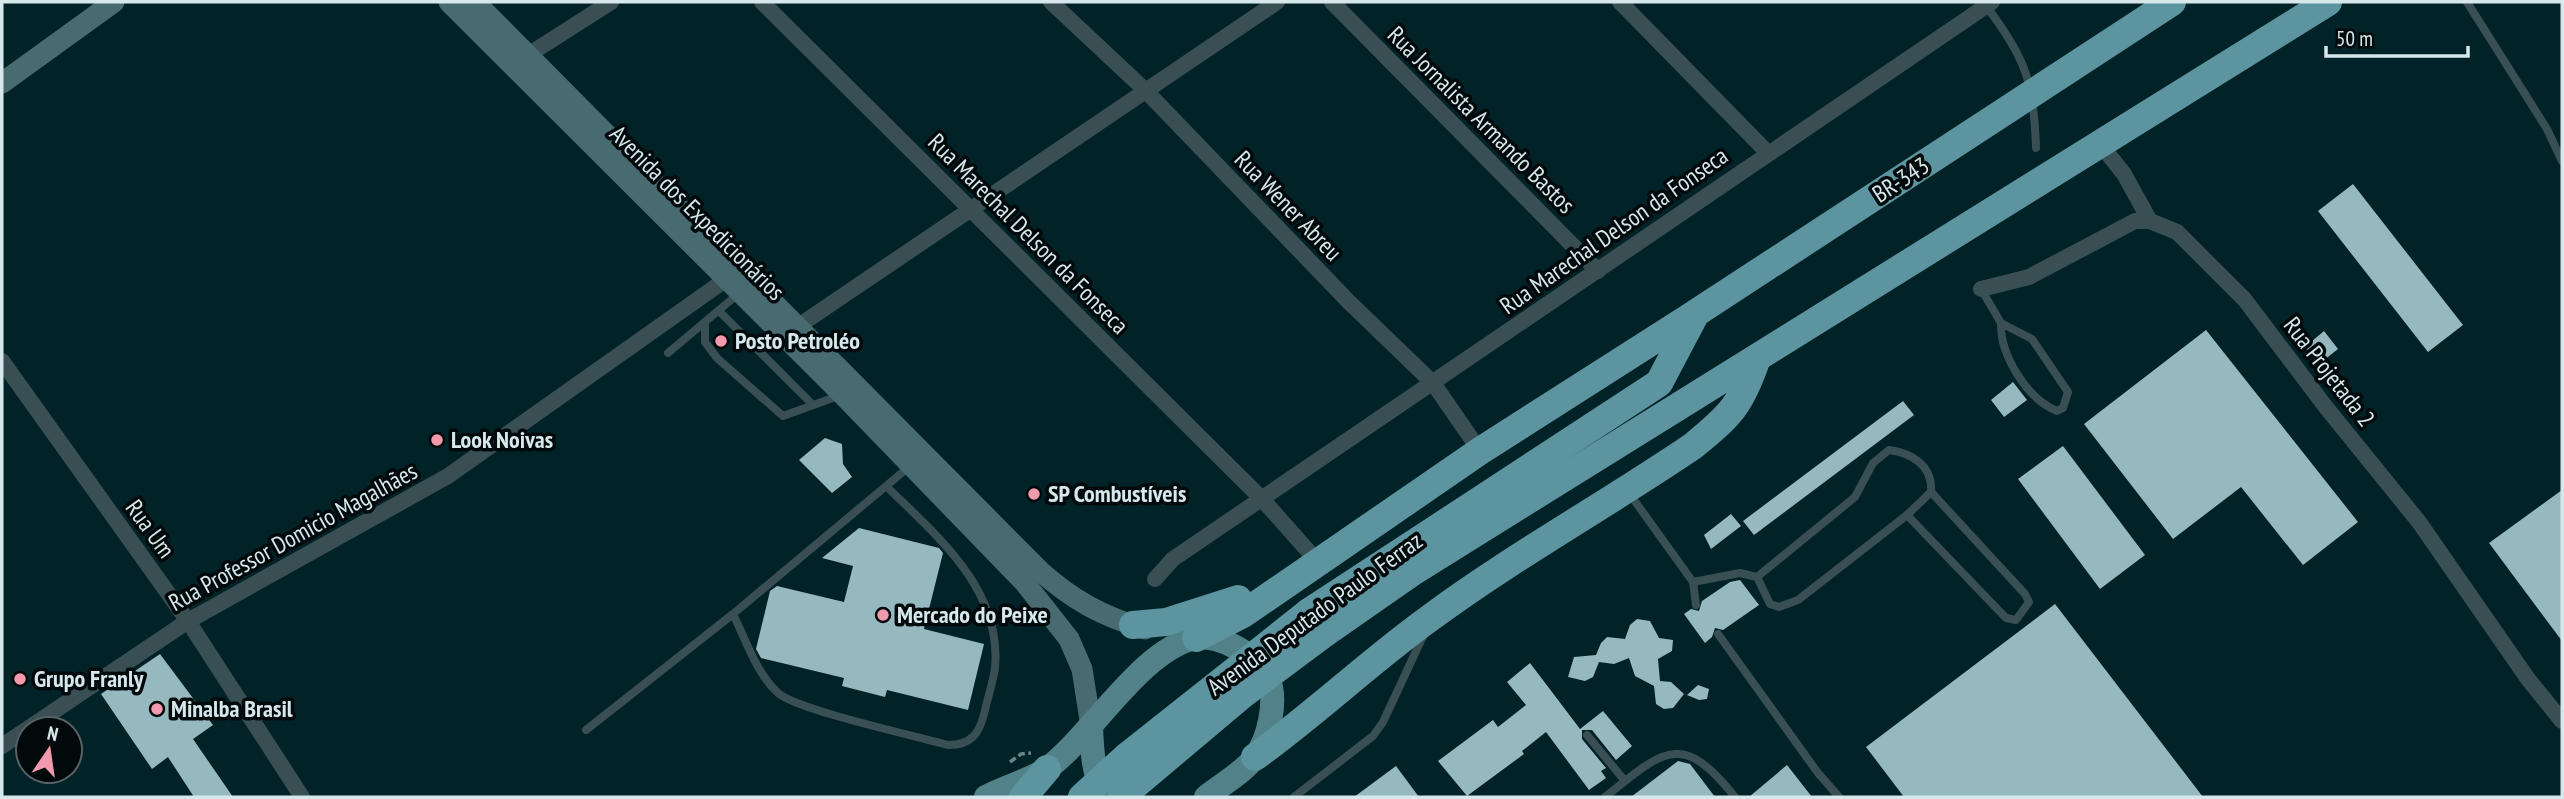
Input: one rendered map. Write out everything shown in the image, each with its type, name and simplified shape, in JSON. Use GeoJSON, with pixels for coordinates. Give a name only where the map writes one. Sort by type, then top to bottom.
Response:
{"type":"FeatureCollection","features":[{"type":"Feature","properties":{"kind":"highway","name":"BR-343"},"geometry":{"type":"LineString","coordinates":[[1568,460],[1659,383],[1696,313],[2172,2]]}},
{"type":"Feature","properties":{"kind":"highway"},"geometry":{"type":"LineString","coordinates":[[1568,460],[1757,358],[2329,2]]}},
{"type":"Feature","properties":{"kind":"highway"},"geometry":{"type":"LineString","coordinates":[[1196,638],[1243,614],[1480,451],[1696,313]]}},
{"type":"Feature","properties":{"kind":"highway"},"geometry":{"type":"LineString","coordinates":[[1255,757],[1307,720],[1378,656],[1432,616],[1628,491],[1722,423],[1744,396],[1757,358]]}},
{"type":"Feature","properties":{"kind":"highway","name":"Avenida Deputado Paulo Ferraz"},"geometry":{"type":"LineString","coordinates":[[1121,797],[1242,695],[1317,623],[1400,550],[1568,460]]}},
{"type":"Feature","properties":{"kind":"highway"},"geometry":{"type":"LineString","coordinates":[[1133,625],[1166,622],[1199,614],[1314,563]]}},
{"type":"Feature","properties":{"kind":"highway","name":"Avenida Deputado Paulo Ferraz"},"geometry":{"type":"LineString","coordinates":[[1082,797],[1136,749],[1317,623]]}},
{"type":"Feature","properties":{"kind":"highway"},"geometry":{"type":"LineString","coordinates":[[1023,797],[1047,769]]}},
{"type":"Feature","properties":{"kind":"main road"},"geometry":{"type":"LineString","coordinates":[[2,83],[114,2]]}},
{"type":"Feature","properties":{"kind":"main road","name":"Avenida dos Expedicionários"},"geometry":{"type":"LineString","coordinates":[[449,2],[791,331],[1032,577]]}},
{"type":"Feature","properties":{"kind":"main road","name":"Avenida dos Expedicionários"},"geometry":{"type":"LineString","coordinates":[[475,2],[528,55],[736,279]]}},
{"type":"Feature","properties":{"kind":"main road","name":"Avenida dos Expedicionários"},"geometry":{"type":"LineString","coordinates":[[791,331],[842,394],[918,459]]}},
{"type":"Feature","properties":{"kind":"main road"},"geometry":{"type":"LineString","coordinates":[[1032,577],[1133,625],[1160,633],[1230,643],[1257,662],[1269,680],[1272,705],[1267,731],[1255,757],[1206,797]]}},
{"type":"Feature","properties":{"kind":"main road"},"geometry":{"type":"LineString","coordinates":[[1032,577],[1069,639],[1082,669],[1091,726],[1091,752],[1099,785],[1106,797]]}},
{"type":"Feature","properties":{"kind":"main road"},"geometry":{"type":"LineString","coordinates":[[986,797],[1047,769],[1139,674],[1165,652],[1196,638]]}},
{"type":"Feature","properties":{"kind":"street"},"geometry":{"type":"LineString","coordinates":[[528,55],[611,2]]}},
{"type":"Feature","properties":{"kind":"street","name":"Rua Marechal Delson da Fonseca"},"geometry":{"type":"LineString","coordinates":[[762,2],[1262,499],[1314,563]]}},
{"type":"Feature","properties":{"kind":"street","name":"Rua Wener Abreu"},"geometry":{"type":"LineString","coordinates":[[1051,2],[1145,90],[1349,302],[1433,383],[1480,451]]}},
{"type":"Feature","properties":{"kind":"street"},"geometry":{"type":"LineString","coordinates":[[791,331],[1277,2]]}},
{"type":"Feature","properties":{"kind":"street","name":"Rua Jornalista Armando Bastos"},"geometry":{"type":"LineString","coordinates":[[1332,2],[1598,271]]}},
{"type":"Feature","properties":{"kind":"street"},"geometry":{"type":"LineString","coordinates":[[1628,4],[1768,153]]}},
{"type":"Feature","properties":{"kind":"street","name":"Rua Marechal Delson da Fonseca"},"geometry":{"type":"LineString","coordinates":[[1155,579],[1173,559],[1989,4]]}},
{"type":"Feature","properties":{"kind":"street"},"geometry":{"type":"LineString","coordinates":[[1981,289],[2029,278],[2118,229],[2135,222],[2150,221],[2124,174],[2101,145]]}},
{"type":"Feature","properties":{"kind":"street","name":"Rua Projetada 2"},"geometry":{"type":"LineString","coordinates":[[2150,221],[2177,232],[2245,300],[2325,406],[2419,523],[2528,679],[2562,721]]}},
{"type":"Feature","properties":{"kind":"street","name":"Rua Professor Domicio Magalhães"},"geometry":{"type":"LineString","coordinates":[[3,742],[188,621],[448,476],[736,279]]}},
{"type":"Feature","properties":{"kind":"street","name":"Rua Um"},"geometry":{"type":"LineString","coordinates":[[2,361],[188,621],[302,797]]}},
{"type":"Feature","properties":{"kind":"lane"},"geometry":{"type":"LineString","coordinates":[[2467,2],[2547,130],[2562,161]]}},
{"type":"Feature","properties":{"kind":"lane"},"geometry":{"type":"LineString","coordinates":[[1989,4],[2030,78],[2034,94],[2036,148]]}},
{"type":"Feature","properties":{"kind":"lane"},"geometry":{"type":"LineString","coordinates":[[668,353],[719,311],[736,279]]}},
{"type":"Feature","properties":{"kind":"lane"},"geometry":{"type":"LineString","coordinates":[[1981,289],[2001,323],[2001,338],[2011,363],[2038,399],[2057,411],[2063,408],[2068,392],[2053,367],[2032,340],[2001,323]]}},
{"type":"Feature","properties":{"kind":"lane"},"geometry":{"type":"LineString","coordinates":[[719,311],[813,405]]}},
{"type":"Feature","properties":{"kind":"lane"},"geometry":{"type":"LineString","coordinates":[[705,323],[705,342],[717,358],[775,412],[783,416],[792,415],[842,394]]}},
{"type":"Feature","properties":{"kind":"lane"},"geometry":{"type":"LineString","coordinates":[[1693,582],[1740,573],[1757,578],[1770,604],[1779,607],[1798,600],[1907,515],[1931,492],[1932,482],[1925,467],[1909,453],[1889,450],[1873,463],[1855,497],[1757,578]]}},
{"type":"Feature","properties":{"kind":"lane"},"geometry":{"type":"LineString","coordinates":[[586,730],[733,614],[918,459]]}},
{"type":"Feature","properties":{"kind":"lane"},"geometry":{"type":"LineString","coordinates":[[733,614],[764,677],[780,695],[804,705],[948,745],[962,745],[974,738],[982,726],[995,669],[995,642],[990,622],[975,580],[958,556],[887,487]]}},
{"type":"Feature","properties":{"kind":"lane"},"geometry":{"type":"LineString","coordinates":[[1628,491],[1693,582],[1696,605]]}},
{"type":"Feature","properties":{"kind":"lane"},"geometry":{"type":"LineString","coordinates":[[1907,515],[2006,618],[2016,620],[2029,603],[2025,594],[1931,492]]}},
{"type":"Feature","properties":{"kind":"lane"},"geometry":{"type":"LineString","coordinates":[[1294,797],[1373,736],[1383,722],[1432,616]]}},
{"type":"Feature","properties":{"kind":"lane"},"geometry":{"type":"LineString","coordinates":[[1718,634],[1818,774],[1839,797]]}},
{"type":"Feature","properties":{"kind":"lane"},"geometry":{"type":"LineString","coordinates":[[1587,735],[1625,781]]}},
{"type":"Feature","properties":{"kind":"lane"},"geometry":{"type":"LineString","coordinates":[[1605,797],[1662,754],[1685,753],[1716,773],[1735,797]]}},
{"type":"Feature","properties":{"kind":"building"},"geometry":{"type":"Polygon","coordinates":[[[2353,184],[2463,325],[2428,352],[2318,211],[2353,184]]]}},
{"type":"Feature","properties":{"kind":"building"},"geometry":{"type":"Polygon","coordinates":[[[2206,330],[2358,522],[2303,565],[2241,487],[2173,539],[2084,424],[2206,330]]]}},
{"type":"Feature","properties":{"kind":"building"},"geometry":{"type":"Polygon","coordinates":[[[2324,331],[2338,349],[2319,364],[2305,347],[2324,331]]]}},
{"type":"Feature","properties":{"kind":"building"},"geometry":{"type":"Polygon","coordinates":[[[2013,382],[2027,400],[2004,417],[1991,400],[2013,382]]]}},
{"type":"Feature","properties":{"kind":"building"},"geometry":{"type":"Polygon","coordinates":[[[1903,401],[1914,415],[1754,535],[1743,521],[1903,401]]]}},
{"type":"Feature","properties":{"kind":"building"},"geometry":{"type":"Polygon","coordinates":[[[825,438],[842,444],[843,464],[852,477],[832,493],[799,460],[825,438]]]}},
{"type":"Feature","properties":{"kind":"building"},"geometry":{"type":"Polygon","coordinates":[[[2063,446],[2145,555],[2100,589],[2018,479],[2063,446]]]}},
{"type":"Feature","properties":{"kind":"building"},"geometry":{"type":"Polygon","coordinates":[[[2562,490],[2562,641],[2489,543],[2562,490]]]}},
{"type":"Feature","properties":{"kind":"building"},"geometry":{"type":"Polygon","coordinates":[[[1731,514],[1741,526],[1711,549],[1704,535],[1731,514]]]}},
{"type":"Feature","properties":{"kind":"building"},"geometry":{"type":"Polygon","coordinates":[[[859,528],[939,548],[943,553],[924,629],[984,644],[968,710],[887,690],[885,697],[842,686],[844,678],[761,658],[756,649],[770,591],[777,586],[844,602],[853,566],[822,558],[859,528]]]}},
{"type":"Feature","properties":{"kind":"building"},"geometry":{"type":"Polygon","coordinates":[[[1740,580],[1759,605],[1723,630],[1715,628],[1712,637],[1705,643],[1684,614],[1691,609],[1699,611],[1702,601],[1730,582],[1740,580]]]}},
{"type":"Feature","properties":{"kind":"building"},"geometry":{"type":"Polygon","coordinates":[[[2055,604],[2203,797],[1904,797],[1866,747],[2055,604]]]}},
{"type":"Feature","properties":{"kind":"building"},"geometry":{"type":"Polygon","coordinates":[[[1637,619],[1650,621],[1659,638],[1673,640],[1672,651],[1658,659],[1660,681],[1671,682],[1684,694],[1673,708],[1664,709],[1656,704],[1654,686],[1635,676],[1629,658],[1614,664],[1599,662],[1593,677],[1585,681],[1568,677],[1574,657],[1596,655],[1607,637],[1625,639],[1630,625],[1637,619]]]}},
{"type":"Feature","properties":{"kind":"building","name":"Minalba Brasil"},"geometry":{"type":"Polygon","coordinates":[[[160,654],[213,725],[193,739],[233,797],[194,797],[168,757],[152,769],[101,694],[160,654]]]}},
{"type":"Feature","properties":{"kind":"building"},"geometry":{"type":"Polygon","coordinates":[[[1530,663],[1580,729],[1603,711],[1632,746],[1616,760],[1592,730],[1582,730],[1582,739],[1606,768],[1601,771],[1606,778],[1589,790],[1546,732],[1522,751],[1524,754],[1467,796],[1438,761],[1493,720],[1498,727],[1526,705],[1507,682],[1530,663]]]}},
{"type":"Feature","properties":{"kind":"building"},"geometry":{"type":"Polygon","coordinates":[[[1698,685],[1709,689],[1707,699],[1699,700],[1687,695],[1698,685]]]}},
{"type":"Feature","properties":{"kind":"building"},"geometry":{"type":"Polygon","coordinates":[[[1678,761],[1690,764],[1715,797],[1631,797],[1678,761]]]}},
{"type":"Feature","properties":{"kind":"building"},"geometry":{"type":"Polygon","coordinates":[[[1787,765],[1812,797],[1749,797],[1787,765]]]}},
{"type":"Feature","properties":{"kind":"building"},"geometry":{"type":"Polygon","coordinates":[[[1396,766],[1419,797],[1354,797],[1396,766]]]}},
{"type":"Feature","properties":{"kind":"place","name":"Posto Petroléo"},"geometry":{"type":"Point","coordinates":[721,341]}},
{"type":"Feature","properties":{"kind":"place","name":"Look Noivas"},"geometry":{"type":"Point","coordinates":[437,440]}},
{"type":"Feature","properties":{"kind":"place","name":"SP Combustíveis"},"geometry":{"type":"Point","coordinates":[1034,494]}},
{"type":"Feature","properties":{"kind":"place","name":"Mercado do Peixe"},"geometry":{"type":"Point","coordinates":[883,615]}},
{"type":"Feature","properties":{"kind":"place","name":"Grupo Franly"},"geometry":{"type":"Point","coordinates":[20,679]}},
{"type":"Feature","properties":{"kind":"place","name":"Minalba Brasil"},"geometry":{"type":"Point","coordinates":[157,709]}}]}
